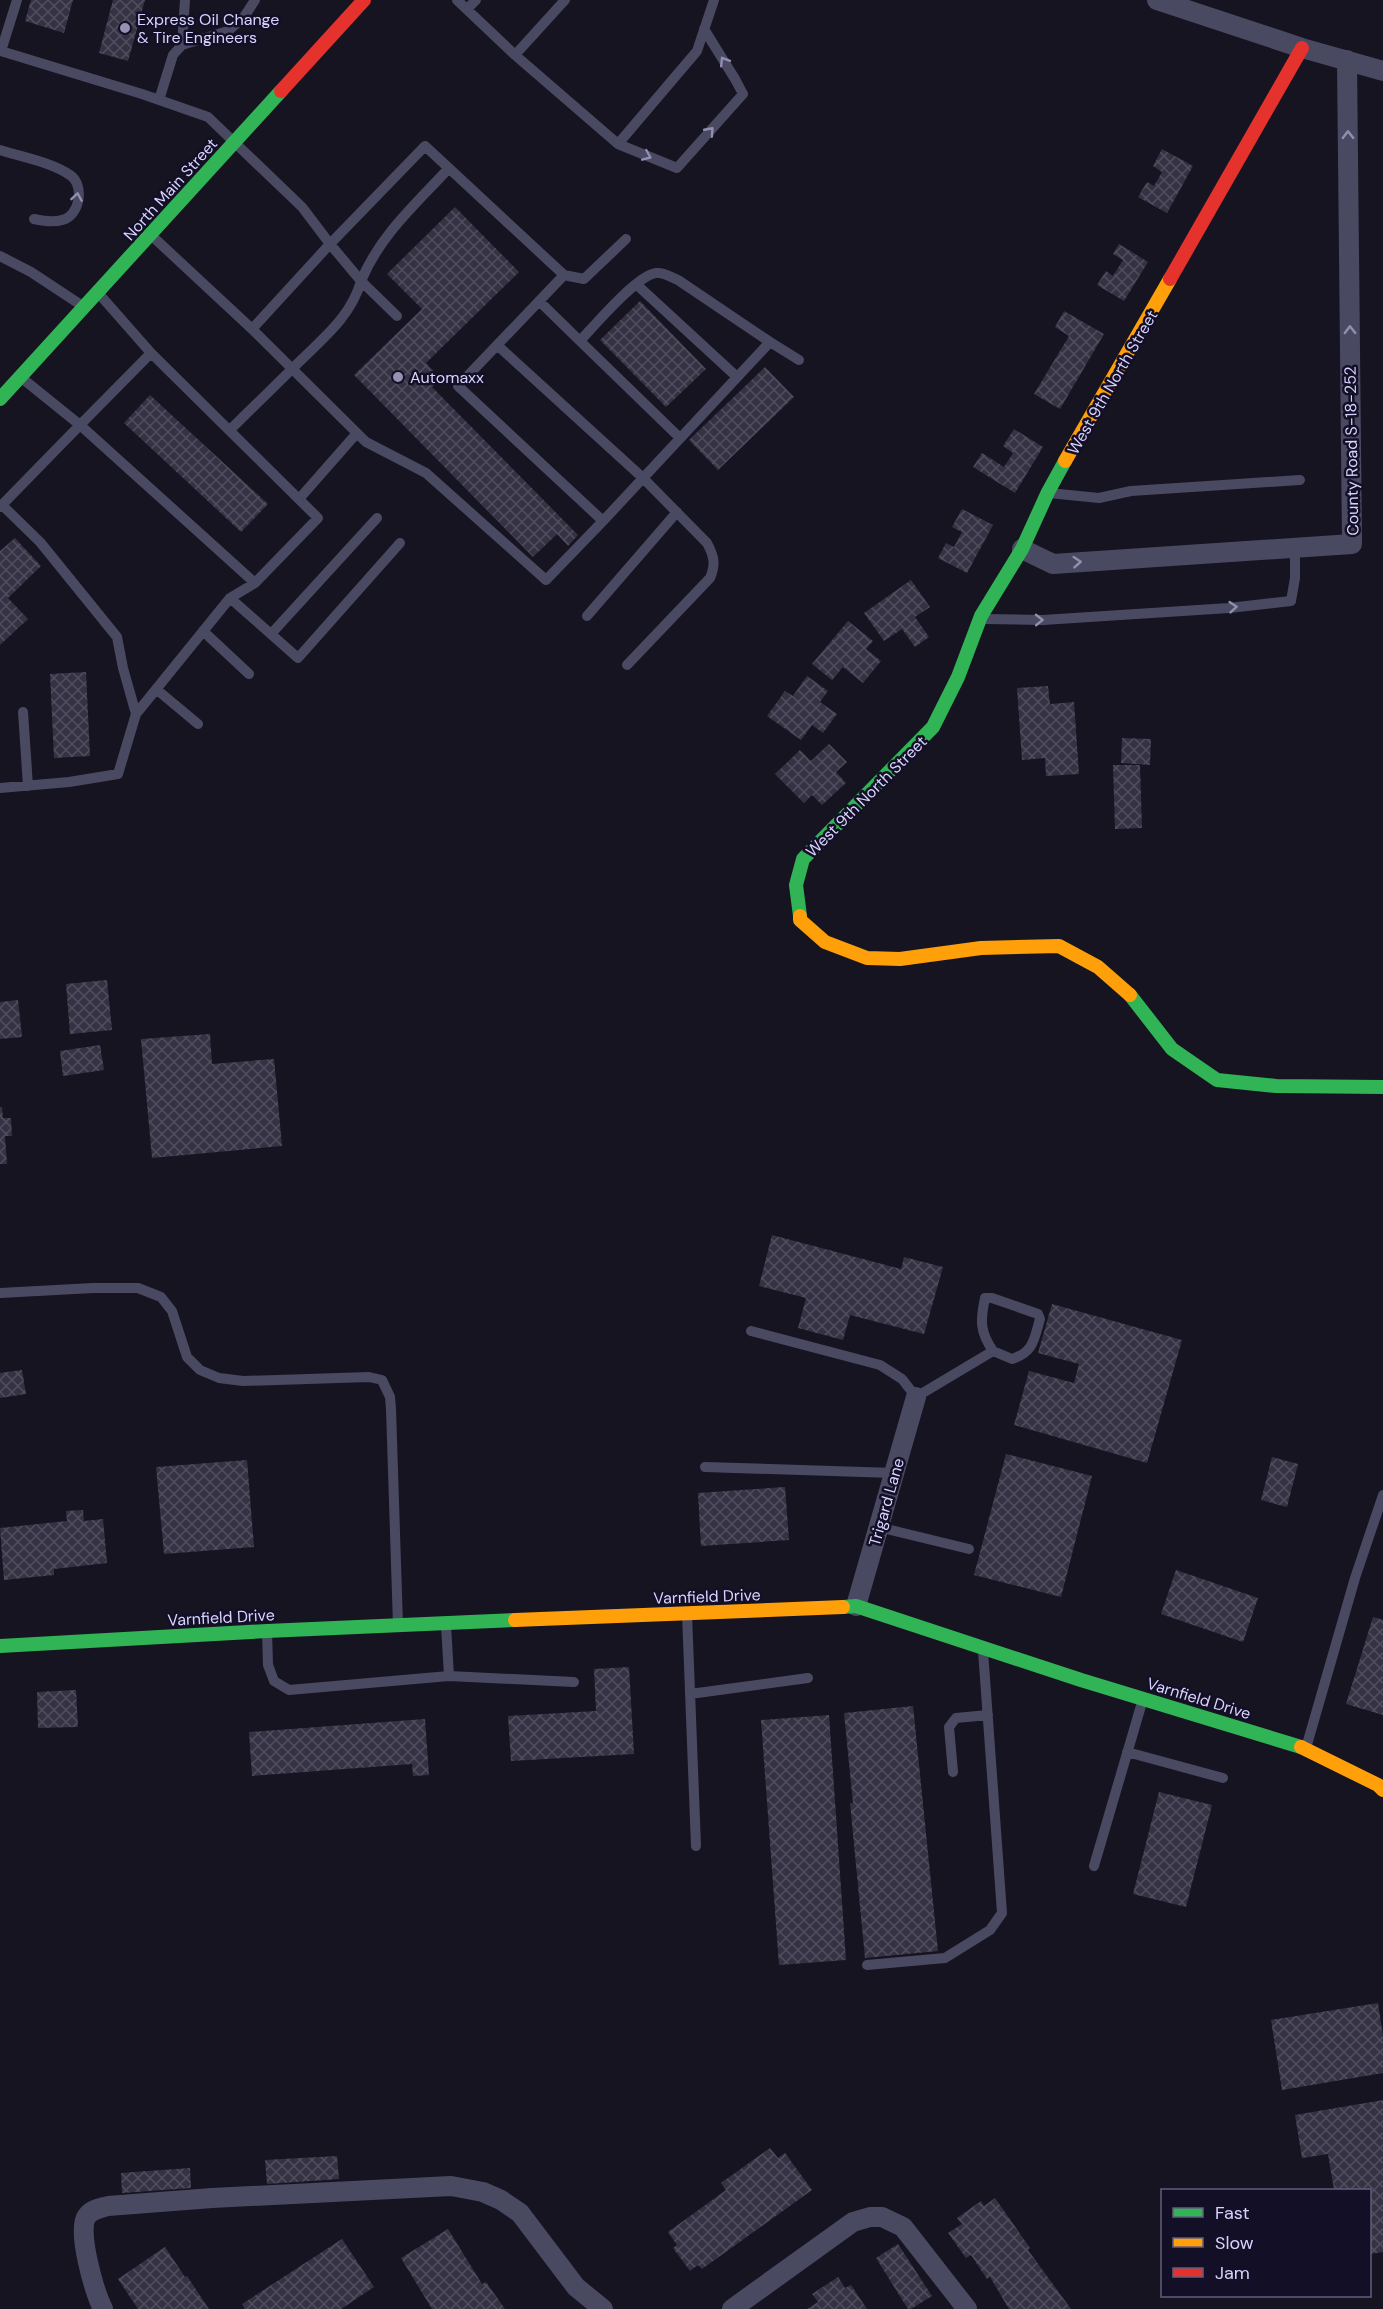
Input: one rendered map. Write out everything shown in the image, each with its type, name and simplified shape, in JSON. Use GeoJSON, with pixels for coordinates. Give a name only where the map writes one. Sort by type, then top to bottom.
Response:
{"type":"FeatureCollection","features":[{"type":"Feature","properties":{"kind":"street","name":"North Main Street"},"geometry":{"type":"LineString","coordinates":[[0,399],[235,142],[347,13],[364,0]]}},
{"type":"Feature","properties":{"kind":"street"},"geometry":{"type":"LineString","coordinates":[[1157,0],[1302,48],[1383,71]]}},
{"type":"Feature","properties":{"kind":"street","name":"West 9th North Street"},"geometry":{"type":"LineString","coordinates":[[1302,48],[1048,492],[1022,549],[980,619],[947,701],[933,727],[803,859],[796,885],[800,920],[825,942],[867,958],[900,958],[981,948],[1059,946],[1098,967],[1131,996],[1172,1049],[1217,1080],[1276,1086],[1383,1087]]}},
{"type":"Feature","properties":{"kind":"street","name":"County Road S-18-252"},"geometry":{"type":"LineString","coordinates":[[1022,549],[1053,564],[1352,543],[1347,60]]}},
{"type":"Feature","properties":{"kind":"street","name":"Trigard Lane"},"geometry":{"type":"LineString","coordinates":[[856,1606],[916,1397]]}},
{"type":"Feature","properties":{"kind":"street","name":"Varnfield Drive"},"geometry":{"type":"LineString","coordinates":[[0,1646],[267,1631],[856,1606],[983,1648],[1306,1748],[1378,1785],[1383,1790]]}},
{"type":"Feature","properties":{"kind":"street"},"geometry":{"type":"LineString","coordinates":[[103,2309],[92,2277],[83,2226],[86,2216],[93,2210],[118,2205],[223,2197],[451,2186],[483,2192],[501,2200],[520,2213],[576,2286],[603,2309]]}},
{"type":"Feature","properties":{"kind":"street"},"geometry":{"type":"LineString","coordinates":[[732,2309],[852,2222],[870,2217],[882,2217],[903,2227],[967,2309]]}},
{"type":"Feature","properties":{"kind":"lane"},"geometry":{"type":"LineString","coordinates":[[17,0],[1,53],[208,117],[302,207],[361,281],[397,316]]}},
{"type":"Feature","properties":{"kind":"lane"},"geometry":{"type":"LineString","coordinates":[[182,45],[185,0]]}},
{"type":"Feature","properties":{"kind":"lane"},"geometry":{"type":"LineString","coordinates":[[159,100],[173,55],[182,45],[228,31],[244,17],[255,0]]}},
{"type":"Feature","properties":{"kind":"lane"},"geometry":{"type":"LineString","coordinates":[[457,0],[515,56],[618,144],[676,168],[743,94],[704,29]]}},
{"type":"Feature","properties":{"kind":"lane"},"geometry":{"type":"LineString","coordinates":[[467,9],[476,0]]}},
{"type":"Feature","properties":{"kind":"lane"},"geometry":{"type":"LineString","coordinates":[[515,56],[565,0]]}},
{"type":"Feature","properties":{"kind":"lane"},"geometry":{"type":"LineString","coordinates":[[618,144],[697,51],[714,0]]}},
{"type":"Feature","properties":{"kind":"lane"},"geometry":{"type":"LineString","coordinates":[[252,329],[425,146],[564,275],[584,279],[626,239]]}},
{"type":"Feature","properties":{"kind":"lane"},"geometry":{"type":"LineString","coordinates":[[0,150],[59,169],[73,176],[80,188],[78,202],[72,214],[64,220],[49,222],[34,219]]}},
{"type":"Feature","properties":{"kind":"lane"},"geometry":{"type":"LineString","coordinates":[[230,430],[340,321],[357,296],[370,261],[388,232],[449,168]]}},
{"type":"Feature","properties":{"kind":"lane"},"geometry":{"type":"LineString","coordinates":[[150,234],[252,329],[366,442],[426,474],[546,580],[771,342]]}},
{"type":"Feature","properties":{"kind":"lane"},"geometry":{"type":"LineString","coordinates":[[0,256],[31,272],[84,307]]}},
{"type":"Feature","properties":{"kind":"lane"},"geometry":{"type":"LineString","coordinates":[[580,341],[636,284],[656,273],[666,274],[678,280],[799,360]]}},
{"type":"Feature","properties":{"kind":"lane"},"geometry":{"type":"LineString","coordinates":[[564,275],[458,386],[603,521]]}},
{"type":"Feature","properties":{"kind":"lane"},"geometry":{"type":"LineString","coordinates":[[636,284],[737,377]]}},
{"type":"Feature","properties":{"kind":"lane"},"geometry":{"type":"LineString","coordinates":[[0,788],[69,782],[118,774],[136,714],[156,688],[230,597],[255,583],[318,518],[151,353],[98,293]]}},
{"type":"Feature","properties":{"kind":"lane"},"geometry":{"type":"LineString","coordinates":[[539,301],[680,438]]}},
{"type":"Feature","properties":{"kind":"lane"},"geometry":{"type":"LineString","coordinates":[[497,345],[643,478],[707,543],[715,560],[710,578],[627,665]]}},
{"type":"Feature","properties":{"kind":"lane"},"geometry":{"type":"LineString","coordinates":[[136,714],[117,637],[40,542],[1,506],[151,353]]}},
{"type":"Feature","properties":{"kind":"lane"},"geometry":{"type":"LineString","coordinates":[[20,377],[80,425],[255,583]]}},
{"type":"Feature","properties":{"kind":"lane"},"geometry":{"type":"LineString","coordinates":[[299,499],[357,433]]}},
{"type":"Feature","properties":{"kind":"lane"},"geometry":{"type":"LineString","coordinates":[[1048,492],[1099,498],[1131,491],[1300,480]]}},
{"type":"Feature","properties":{"kind":"lane"},"geometry":{"type":"LineString","coordinates":[[587,616],[677,512]]}},
{"type":"Feature","properties":{"kind":"lane"},"geometry":{"type":"LineString","coordinates":[[272,634],[377,518]]}},
{"type":"Feature","properties":{"kind":"lane"},"geometry":{"type":"LineString","coordinates":[[230,597],[298,658],[400,543]]}},
{"type":"Feature","properties":{"kind":"lane"},"geometry":{"type":"LineString","coordinates":[[980,619],[1043,620],[1229,608],[1291,601],[1295,578],[1295,547]]}},
{"type":"Feature","properties":{"kind":"lane"},"geometry":{"type":"LineString","coordinates":[[203,631],[249,674]]}},
{"type":"Feature","properties":{"kind":"lane"},"geometry":{"type":"LineString","coordinates":[[156,688],[198,724]]}},
{"type":"Feature","properties":{"kind":"lane"},"geometry":{"type":"LineString","coordinates":[[23,712],[28,786]]}},
{"type":"Feature","properties":{"kind":"lane"},"geometry":{"type":"LineString","coordinates":[[0,1293],[138,1288],[161,1297],[172,1311],[187,1357],[200,1370],[219,1378],[243,1381],[369,1377],[382,1380],[390,1397],[391,1409],[398,1625]]}},
{"type":"Feature","properties":{"kind":"lane"},"geometry":{"type":"LineString","coordinates":[[985,1298],[992,1298],[1038,1314],[1040,1319],[1031,1348],[1022,1356],[1012,1359],[993,1352],[986,1341],[980,1320],[985,1298]]}},
{"type":"Feature","properties":{"kind":"lane"},"geometry":{"type":"LineString","coordinates":[[751,1331],[880,1365],[902,1379],[916,1397],[993,1352]]}},
{"type":"Feature","properties":{"kind":"lane"},"geometry":{"type":"LineString","coordinates":[[705,1467],[894,1473]]}},
{"type":"Feature","properties":{"kind":"lane"},"geometry":{"type":"LineString","coordinates":[[1306,1748],[1355,1578],[1383,1495]]}},
{"type":"Feature","properties":{"kind":"lane"},"geometry":{"type":"LineString","coordinates":[[878,1527],[969,1549]]}},
{"type":"Feature","properties":{"kind":"lane"},"geometry":{"type":"LineString","coordinates":[[687,1613],[696,1846]]}},
{"type":"Feature","properties":{"kind":"lane"},"geometry":{"type":"LineString","coordinates":[[446,1623],[449,1676]]}},
{"type":"Feature","properties":{"kind":"lane"},"geometry":{"type":"LineString","coordinates":[[267,1631],[268,1665],[274,1681],[289,1690],[449,1676],[574,1682]]}},
{"type":"Feature","properties":{"kind":"lane"},"geometry":{"type":"LineString","coordinates":[[867,1965],[945,1958],[990,1930],[1002,1913],[983,1648]]}},
{"type":"Feature","properties":{"kind":"lane"},"geometry":{"type":"LineString","coordinates":[[690,1694],[808,1678]]}},
{"type":"Feature","properties":{"kind":"lane"},"geometry":{"type":"LineString","coordinates":[[1094,1866],[1143,1698]]}},
{"type":"Feature","properties":{"kind":"lane"},"geometry":{"type":"LineString","coordinates":[[953,1772],[950,1727],[956,1718],[988,1715]]}},
{"type":"Feature","properties":{"kind":"lane"},"geometry":{"type":"LineString","coordinates":[[1127,1752],[1223,1778]]}},
{"type":"Feature","properties":{"kind":"building"},"geometry":{"type":"Polygon","coordinates":[[[31,0],[73,0],[64,33],[25,21],[31,0]]]}},
{"type":"Feature","properties":{"kind":"building"},"geometry":{"type":"Polygon","coordinates":[[[113,0],[145,0],[128,61],[99,53],[113,0]]]}},
{"type":"Feature","properties":{"kind":"building"},"geometry":{"type":"Polygon","coordinates":[[[1162,149],[1193,166],[1167,213],[1138,197],[1147,182],[1154,186],[1162,172],[1153,166],[1162,149]]]}},
{"type":"Feature","properties":{"kind":"building"},"geometry":{"type":"Polygon","coordinates":[[[455,207],[519,272],[426,363],[441,379],[432,387],[578,535],[568,546],[557,534],[533,557],[354,375],[422,309],[387,274],[455,207]]]}},
{"type":"Feature","properties":{"kind":"building"},"geometry":{"type":"Polygon","coordinates":[[[1119,244],[1148,262],[1124,301],[1097,285],[1106,271],[1113,276],[1123,260],[1113,254],[1119,244]]]}},
{"type":"Feature","properties":{"kind":"building"},"geometry":{"type":"Polygon","coordinates":[[[640,301],[706,369],[666,407],[600,340],[640,301]]]}},
{"type":"Feature","properties":{"kind":"building"},"geometry":{"type":"Polygon","coordinates":[[[1064,311],[1104,334],[1060,409],[1034,394],[1069,336],[1055,327],[1064,311]]]}},
{"type":"Feature","properties":{"kind":"building"},"geometry":{"type":"Polygon","coordinates":[[[765,367],[794,397],[718,470],[689,440],[765,367]]]}},
{"type":"Feature","properties":{"kind":"building"},"geometry":{"type":"Polygon","coordinates":[[[150,395],[268,504],[241,532],[124,423],[150,395]]]}},
{"type":"Feature","properties":{"kind":"building"},"geometry":{"type":"Polygon","coordinates":[[[1014,429],[1043,447],[1015,493],[973,467],[982,453],[1004,467],[1013,453],[1003,446],[1014,429]]]}},
{"type":"Feature","properties":{"kind":"building"},"geometry":{"type":"Polygon","coordinates":[[[962,509],[993,525],[967,573],[938,558],[946,543],[954,547],[962,532],[952,527],[962,509]]]}},
{"type":"Feature","properties":{"kind":"building"},"geometry":{"type":"Polygon","coordinates":[[[15,538],[41,566],[8,598],[28,619],[0,645],[0,551],[15,538]]]}},
{"type":"Feature","properties":{"kind":"building"},"geometry":{"type":"Polygon","coordinates":[[[911,580],[930,607],[915,617],[929,637],[915,647],[902,629],[884,641],[864,613],[911,580]]]}},
{"type":"Feature","properties":{"kind":"building"},"geometry":{"type":"Polygon","coordinates":[[[848,621],[873,641],[866,649],[881,661],[863,683],[843,667],[832,680],[812,664],[848,621]]]}},
{"type":"Feature","properties":{"kind":"building"},"geometry":{"type":"Polygon","coordinates":[[[86,672],[90,756],[54,758],[50,674],[86,672]]]}},
{"type":"Feature","properties":{"kind":"building"},"geometry":{"type":"Polygon","coordinates":[[[807,676],[828,691],[820,702],[837,714],[823,733],[812,725],[801,740],[767,716],[785,691],[793,696],[807,676]]]}},
{"type":"Feature","properties":{"kind":"building"},"geometry":{"type":"Polygon","coordinates":[[[1048,686],[1050,704],[1074,702],[1079,774],[1046,776],[1045,758],[1022,760],[1017,688],[1048,686]]]}},
{"type":"Feature","properties":{"kind":"building"},"geometry":{"type":"Polygon","coordinates":[[[1122,738],[1151,739],[1150,765],[1121,763],[1122,738]]]}},
{"type":"Feature","properties":{"kind":"building"},"geometry":{"type":"Polygon","coordinates":[[[829,744],[847,762],[836,772],[846,783],[822,805],[812,795],[804,803],[775,774],[800,750],[811,761],[829,744]]]}},
{"type":"Feature","properties":{"kind":"building"},"geometry":{"type":"Polygon","coordinates":[[[1113,765],[1140,765],[1142,828],[1115,829],[1113,765]]]}},
{"type":"Feature","properties":{"kind":"building"},"geometry":{"type":"Polygon","coordinates":[[[107,980],[112,1030],[70,1034],[66,984],[107,980]]]}},
{"type":"Feature","properties":{"kind":"building"},"geometry":{"type":"Polygon","coordinates":[[[18,1000],[22,1037],[0,1039],[0,1002],[18,1000]]]}},
{"type":"Feature","properties":{"kind":"building"},"geometry":{"type":"Polygon","coordinates":[[[210,1034],[212,1064],[274,1059],[282,1146],[152,1158],[141,1039],[210,1034]]]}},
{"type":"Feature","properties":{"kind":"building"},"geometry":{"type":"Polygon","coordinates":[[[100,1045],[104,1070],[63,1076],[60,1051],[100,1045]]]}},
{"type":"Feature","properties":{"kind":"building"},"geometry":{"type":"Polygon","coordinates":[[[0,1107],[2,1107],[3,1118],[11,1118],[12,1136],[5,1136],[7,1164],[0,1164],[0,1107]]]}},
{"type":"Feature","properties":{"kind":"building"},"geometry":{"type":"Polygon","coordinates":[[[772,1235],[901,1269],[904,1257],[943,1267],[924,1334],[850,1315],[843,1340],[798,1328],[806,1298],[759,1286],[772,1235]]]}},
{"type":"Feature","properties":{"kind":"building"},"geometry":{"type":"Polygon","coordinates":[[[1052,1304],[1182,1340],[1147,1463],[1014,1425],[1029,1371],[1074,1383],[1079,1364],[1038,1353],[1052,1304]]]}},
{"type":"Feature","properties":{"kind":"building"},"geometry":{"type":"Polygon","coordinates":[[[22,1370],[26,1394],[0,1398],[0,1373],[22,1370]]]}},
{"type":"Feature","properties":{"kind":"building"},"geometry":{"type":"Polygon","coordinates":[[[1006,1454],[1092,1476],[1061,1597],[974,1575],[1006,1454]]]}},
{"type":"Feature","properties":{"kind":"building"},"geometry":{"type":"Polygon","coordinates":[[[1272,1457],[1298,1464],[1287,1507],[1261,1500],[1272,1457]]]}},
{"type":"Feature","properties":{"kind":"building"},"geometry":{"type":"Polygon","coordinates":[[[247,1460],[254,1547],[164,1554],[156,1467],[247,1460]]]}},
{"type":"Feature","properties":{"kind":"building"},"geometry":{"type":"Polygon","coordinates":[[[785,1487],[789,1540],[701,1546],[698,1493],[785,1487]]]}},
{"type":"Feature","properties":{"kind":"building"},"geometry":{"type":"Polygon","coordinates":[[[83,1510],[84,1521],[103,1519],[107,1563],[54,1569],[54,1575],[4,1580],[0,1528],[67,1521],[66,1511],[83,1510]]]}},
{"type":"Feature","properties":{"kind":"building"},"geometry":{"type":"Polygon","coordinates":[[[1176,1570],[1258,1598],[1243,1642],[1161,1614],[1176,1570]]]}},
{"type":"Feature","properties":{"kind":"building"},"geometry":{"type":"Polygon","coordinates":[[[1373,1617],[1383,1620],[1383,1715],[1346,1704],[1373,1617]]]}},
{"type":"Feature","properties":{"kind":"building"},"geometry":{"type":"Polygon","coordinates":[[[629,1667],[634,1754],[511,1761],[508,1716],[596,1711],[594,1669],[629,1667]]]}},
{"type":"Feature","properties":{"kind":"building"},"geometry":{"type":"Polygon","coordinates":[[[76,1690],[78,1727],[38,1728],[37,1692],[76,1690]]]}},
{"type":"Feature","properties":{"kind":"building"},"geometry":{"type":"Polygon","coordinates":[[[913,1706],[938,1951],[865,1958],[844,1713],[913,1706]]]}},
{"type":"Feature","properties":{"kind":"building"},"geometry":{"type":"Polygon","coordinates":[[[829,1715],[846,1960],[779,1965],[761,1720],[829,1715]]]}},
{"type":"Feature","properties":{"kind":"building"},"geometry":{"type":"Polygon","coordinates":[[[425,1719],[429,1775],[413,1776],[412,1764],[252,1776],[249,1732],[425,1719]]]}},
{"type":"Feature","properties":{"kind":"building"},"geometry":{"type":"Polygon","coordinates":[[[1159,1792],[1212,1805],[1186,1907],[1133,1894],[1159,1792]]]}},
{"type":"Feature","properties":{"kind":"building"},"geometry":{"type":"Polygon","coordinates":[[[1378,2003],[1383,2036],[1383,2073],[1282,2090],[1271,2020],[1378,2003]]]}},
{"type":"Feature","properties":{"kind":"building"},"geometry":{"type":"Polygon","coordinates":[[[1383,2100],[1383,2252],[1371,2254],[1371,2189],[1334,2189],[1328,2154],[1302,2158],[1295,2115],[1383,2100]]]}},
{"type":"Feature","properties":{"kind":"building"},"geometry":{"type":"Polygon","coordinates":[[[770,2148],[778,2158],[785,2153],[812,2190],[702,2269],[698,2265],[690,2271],[673,2248],[677,2245],[668,2232],[726,2190],[721,2183],[770,2148]]]}},
{"type":"Feature","properties":{"kind":"building"},"geometry":{"type":"Polygon","coordinates":[[[337,2156],[339,2179],[267,2184],[265,2160],[337,2156]]]}},
{"type":"Feature","properties":{"kind":"building"},"geometry":{"type":"Polygon","coordinates":[[[190,2168],[191,2188],[122,2193],[121,2173],[190,2168]]]}},
{"type":"Feature","properties":{"kind":"building"},"geometry":{"type":"Polygon","coordinates":[[[995,2198],[1030,2248],[1028,2250],[1071,2309],[1009,2309],[990,2277],[987,2279],[971,2255],[966,2258],[948,2233],[962,2224],[957,2218],[981,2201],[984,2206],[995,2198]]]}},
{"type":"Feature","properties":{"kind":"building"},"geometry":{"type":"Polygon","coordinates":[[[448,2229],[482,2284],[486,2282],[505,2309],[432,2309],[401,2258],[448,2229]]]}},
{"type":"Feature","properties":{"kind":"building"},"geometry":{"type":"Polygon","coordinates":[[[342,2239],[374,2287],[341,2309],[245,2309],[242,2304],[342,2239]]]}},
{"type":"Feature","properties":{"kind":"building"},"geometry":{"type":"Polygon","coordinates":[[[898,2244],[932,2296],[911,2309],[908,2309],[876,2258],[898,2244]]]}},
{"type":"Feature","properties":{"kind":"building"},"geometry":{"type":"Polygon","coordinates":[[[165,2247],[209,2309],[138,2309],[118,2279],[165,2247]]]}},
{"type":"Feature","properties":{"kind":"building"},"geometry":{"type":"Polygon","coordinates":[[[838,2277],[845,2288],[851,2285],[867,2309],[807,2309],[818,2302],[812,2294],[838,2277]]]}},
{"type":"Feature","properties":{"kind":"traffic: fast"},"geometry":{"type":"LineString","coordinates":[[0,399],[281,91]]}},
{"type":"Feature","properties":{"kind":"traffic: fast"},"geometry":{"type":"LineString","coordinates":[[800,916],[796,885],[803,859],[933,727],[958,677],[981,616],[1022,549],[1065,461]]}},
{"type":"Feature","properties":{"kind":"traffic: fast"},"geometry":{"type":"LineString","coordinates":[[1130,995],[1172,1049],[1217,1080],[1276,1086],[1383,1087]]}},
{"type":"Feature","properties":{"kind":"traffic: fast"},"geometry":{"type":"LineString","coordinates":[[843,1607],[856,1606],[1081,1680],[1301,1747]]}},
{"type":"Feature","properties":{"kind":"traffic: fast"},"geometry":{"type":"LineString","coordinates":[[0,1646],[515,1620]]}},
{"type":"Feature","properties":{"kind":"traffic: slow"},"geometry":{"type":"LineString","coordinates":[[1065,461],[1170,279]]}},
{"type":"Feature","properties":{"kind":"traffic: slow"},"geometry":{"type":"LineString","coordinates":[[800,916],[800,920],[825,942],[867,958],[900,959],[981,948],[1059,946],[1098,967],[1130,995]]}},
{"type":"Feature","properties":{"kind":"traffic: slow"},"geometry":{"type":"LineString","coordinates":[[515,1620],[843,1607]]}},
{"type":"Feature","properties":{"kind":"traffic: slow"},"geometry":{"type":"LineString","coordinates":[[1301,1747],[1378,1785],[1383,1790]]}},
{"type":"Feature","properties":{"kind":"traffic: jam"},"geometry":{"type":"LineString","coordinates":[[281,91],[364,0]]}},
{"type":"Feature","properties":{"kind":"traffic: jam"},"geometry":{"type":"LineString","coordinates":[[1170,279],[1302,48]]}},
{"type":"Feature","properties":{"kind":"place","name":"Express Oil Change & Tire Engineers"},"geometry":{"type":"Point","coordinates":[125,28]}},
{"type":"Feature","properties":{"kind":"place","name":"Automaxx"},"geometry":{"type":"Point","coordinates":[398,377]}}]}
